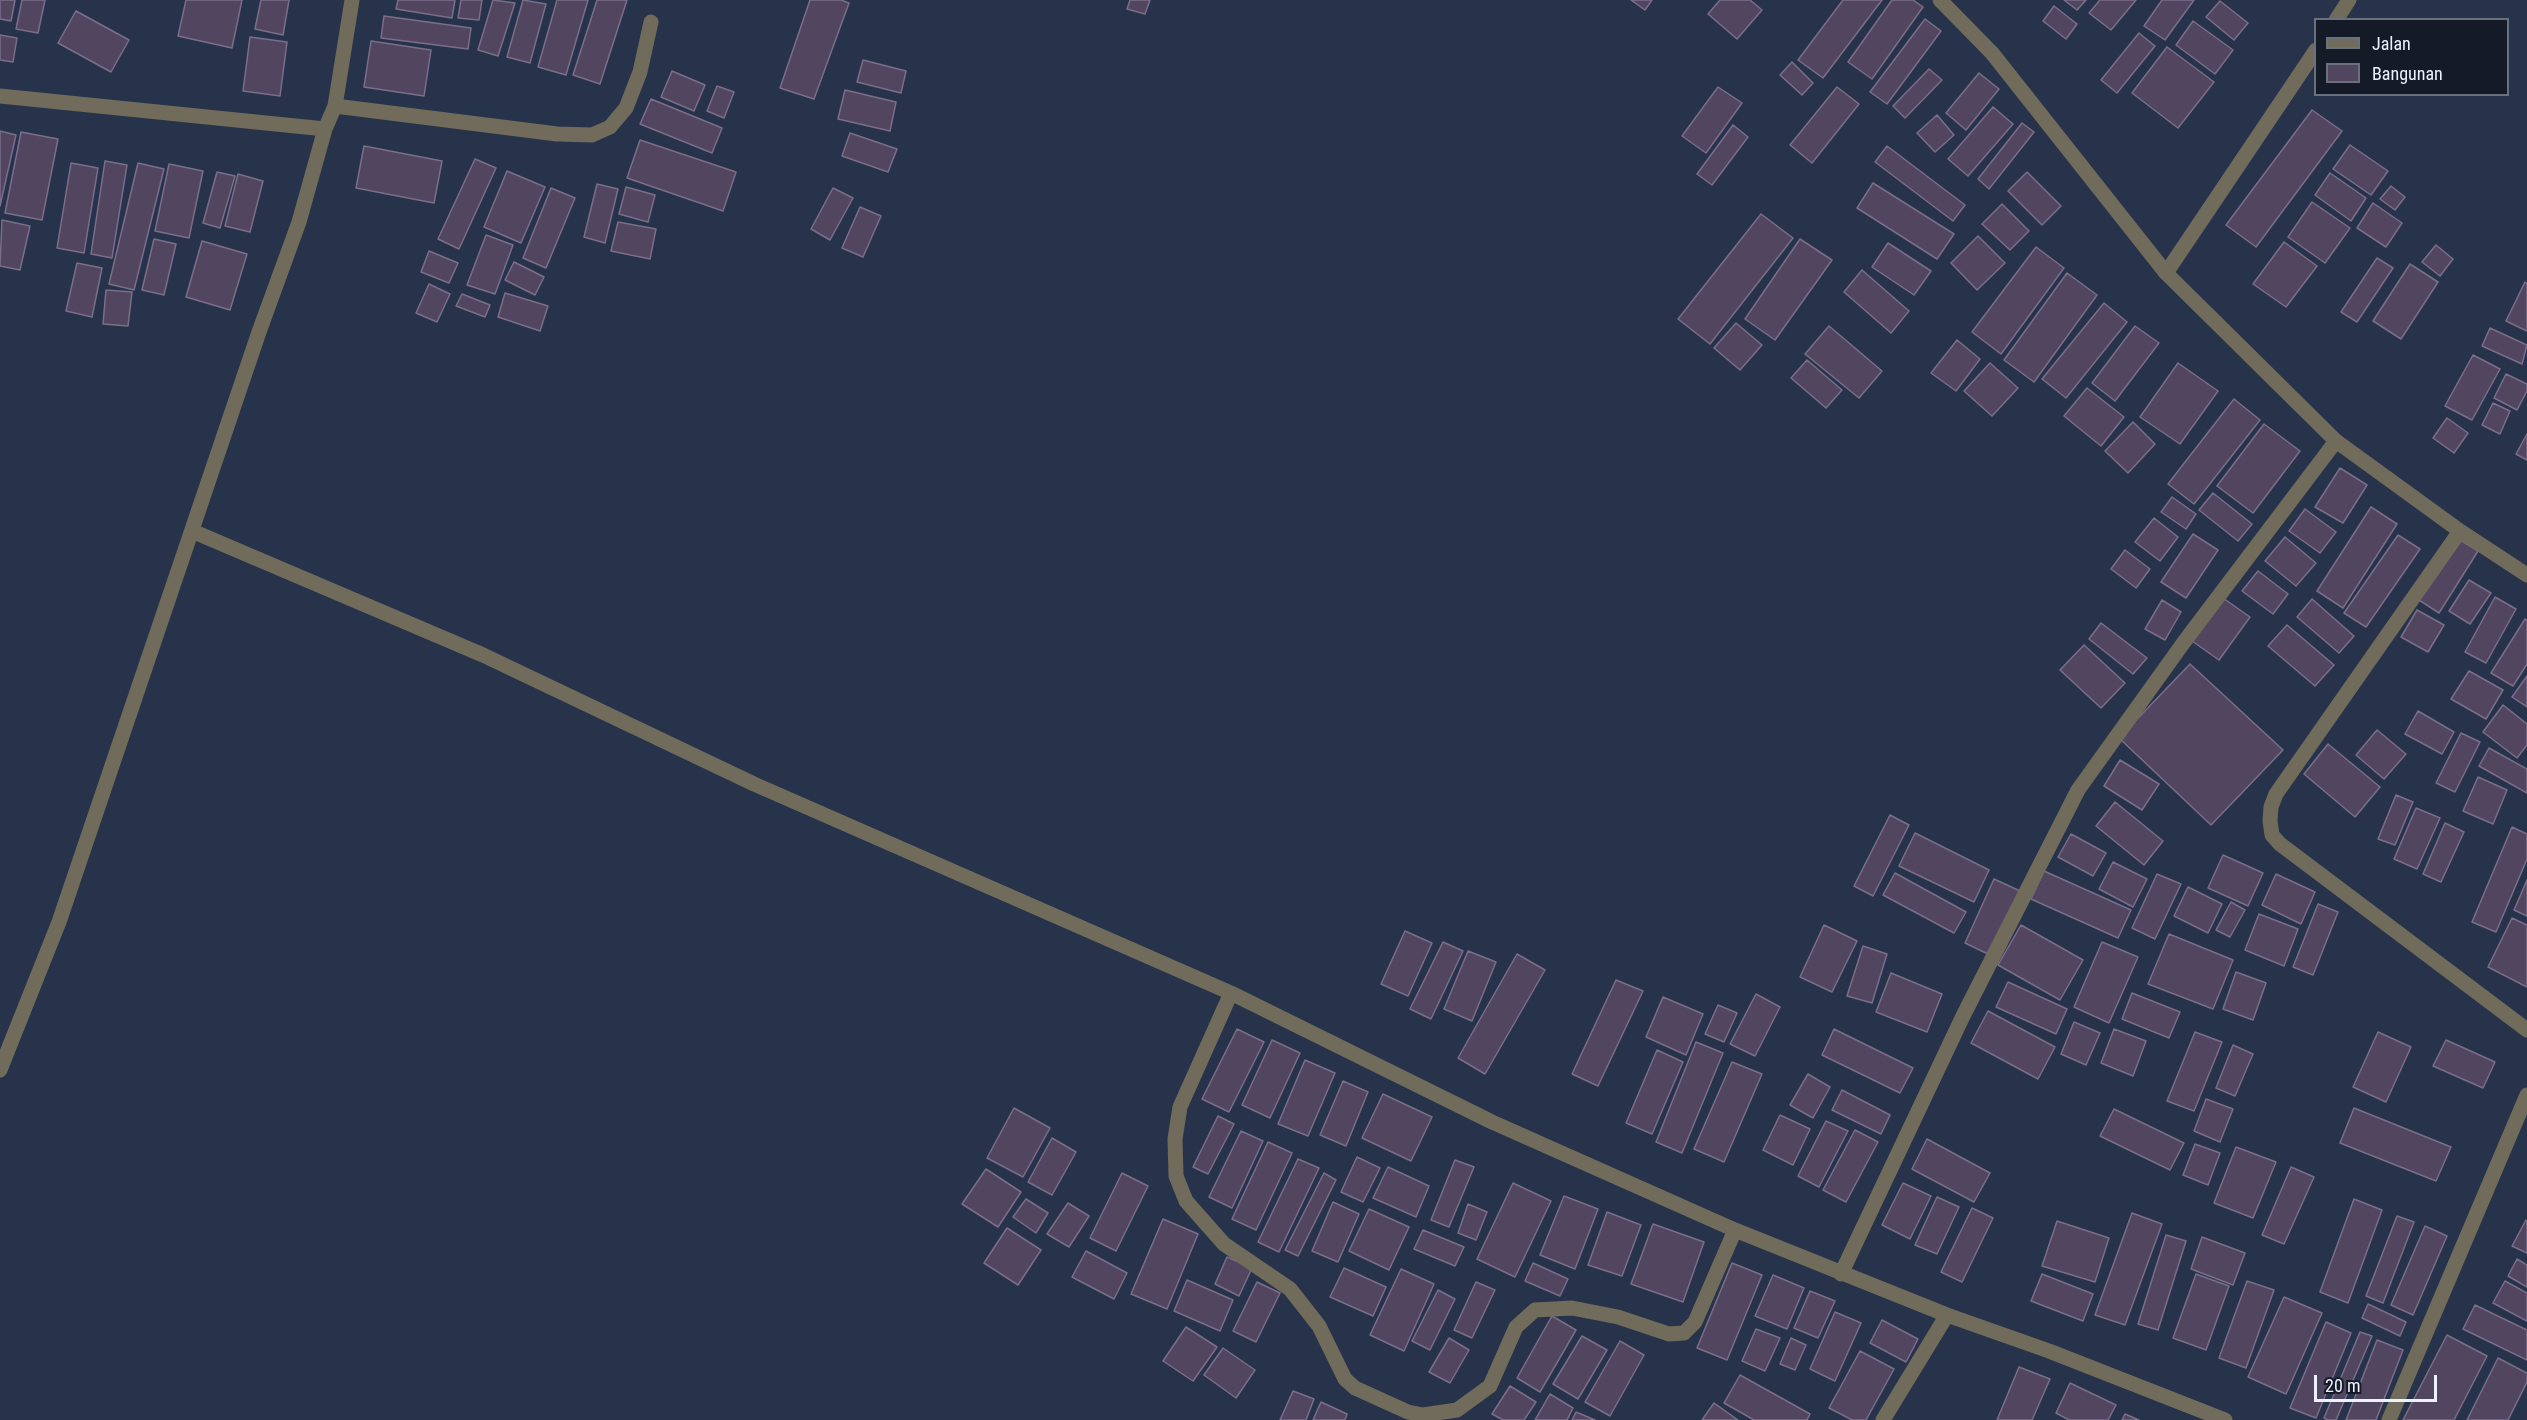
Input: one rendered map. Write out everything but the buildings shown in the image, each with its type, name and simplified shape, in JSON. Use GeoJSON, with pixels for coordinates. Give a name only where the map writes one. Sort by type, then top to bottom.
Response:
{"type":"FeatureCollection","features":[{"type":"Feature","properties":{"kind":"street"},"geometry":{"type":"LineString","coordinates":[[0,1070],[59,922],[299,222],[325,129],[334,106],[352,0]]}},
{"type":"Feature","properties":{"kind":"street"},"geometry":{"type":"LineString","coordinates":[[1940,0],[1992,53],[2166,273],[2336,441],[2460,531],[2527,574]]}},
{"type":"Feature","properties":{"kind":"street"},"geometry":{"type":"LineString","coordinates":[[2337,18],[2349,0]]}},
{"type":"Feature","properties":{"kind":"street"},"geometry":{"type":"LineString","coordinates":[[334,106],[557,134],[592,135],[610,127],[627,108],[640,72],[651,22]]}},
{"type":"Feature","properties":{"kind":"street"},"geometry":{"type":"LineString","coordinates":[[2166,273],[2314,53]]}},
{"type":"Feature","properties":{"kind":"street"},"geometry":{"type":"LineString","coordinates":[[0,96],[325,129]]}},
{"type":"Feature","properties":{"kind":"street"},"geometry":{"type":"LineString","coordinates":[[1841,1274],[1963,1016],[2078,790],[2184,642],[2336,441]]}},
{"type":"Feature","properties":{"kind":"street"},"geometry":{"type":"LineString","coordinates":[[192,531],[483,655],[754,784],[1232,993],[1492,1122],[1735,1230],[1841,1274],[2049,1351],[2225,1420]]}},
{"type":"Feature","properties":{"kind":"street"},"geometry":{"type":"LineString","coordinates":[[2460,531],[2276,794],[2271,807],[2271,828],[2272,834],[2280,844],[2527,1030]]}},
{"type":"Feature","properties":{"kind":"street"},"geometry":{"type":"LineString","coordinates":[[1232,993],[1180,1107],[1175,1139],[1176,1176],[1186,1201],[1224,1244],[1290,1289],[1319,1326],[1346,1379],[1355,1388],[1408,1412],[1424,1414],[1457,1410],[1491,1386],[1516,1327],[1535,1310],[1572,1308],[1618,1317],[1669,1334],[1684,1334],[1695,1322],[1735,1230]]}},
{"type":"Feature","properties":{"kind":"street"},"geometry":{"type":"LineString","coordinates":[[2389,1420],[2527,1095]]}},
{"type":"Feature","properties":{"kind":"street"},"geometry":{"type":"LineString","coordinates":[[1883,1420],[1947,1315]]}}]}
